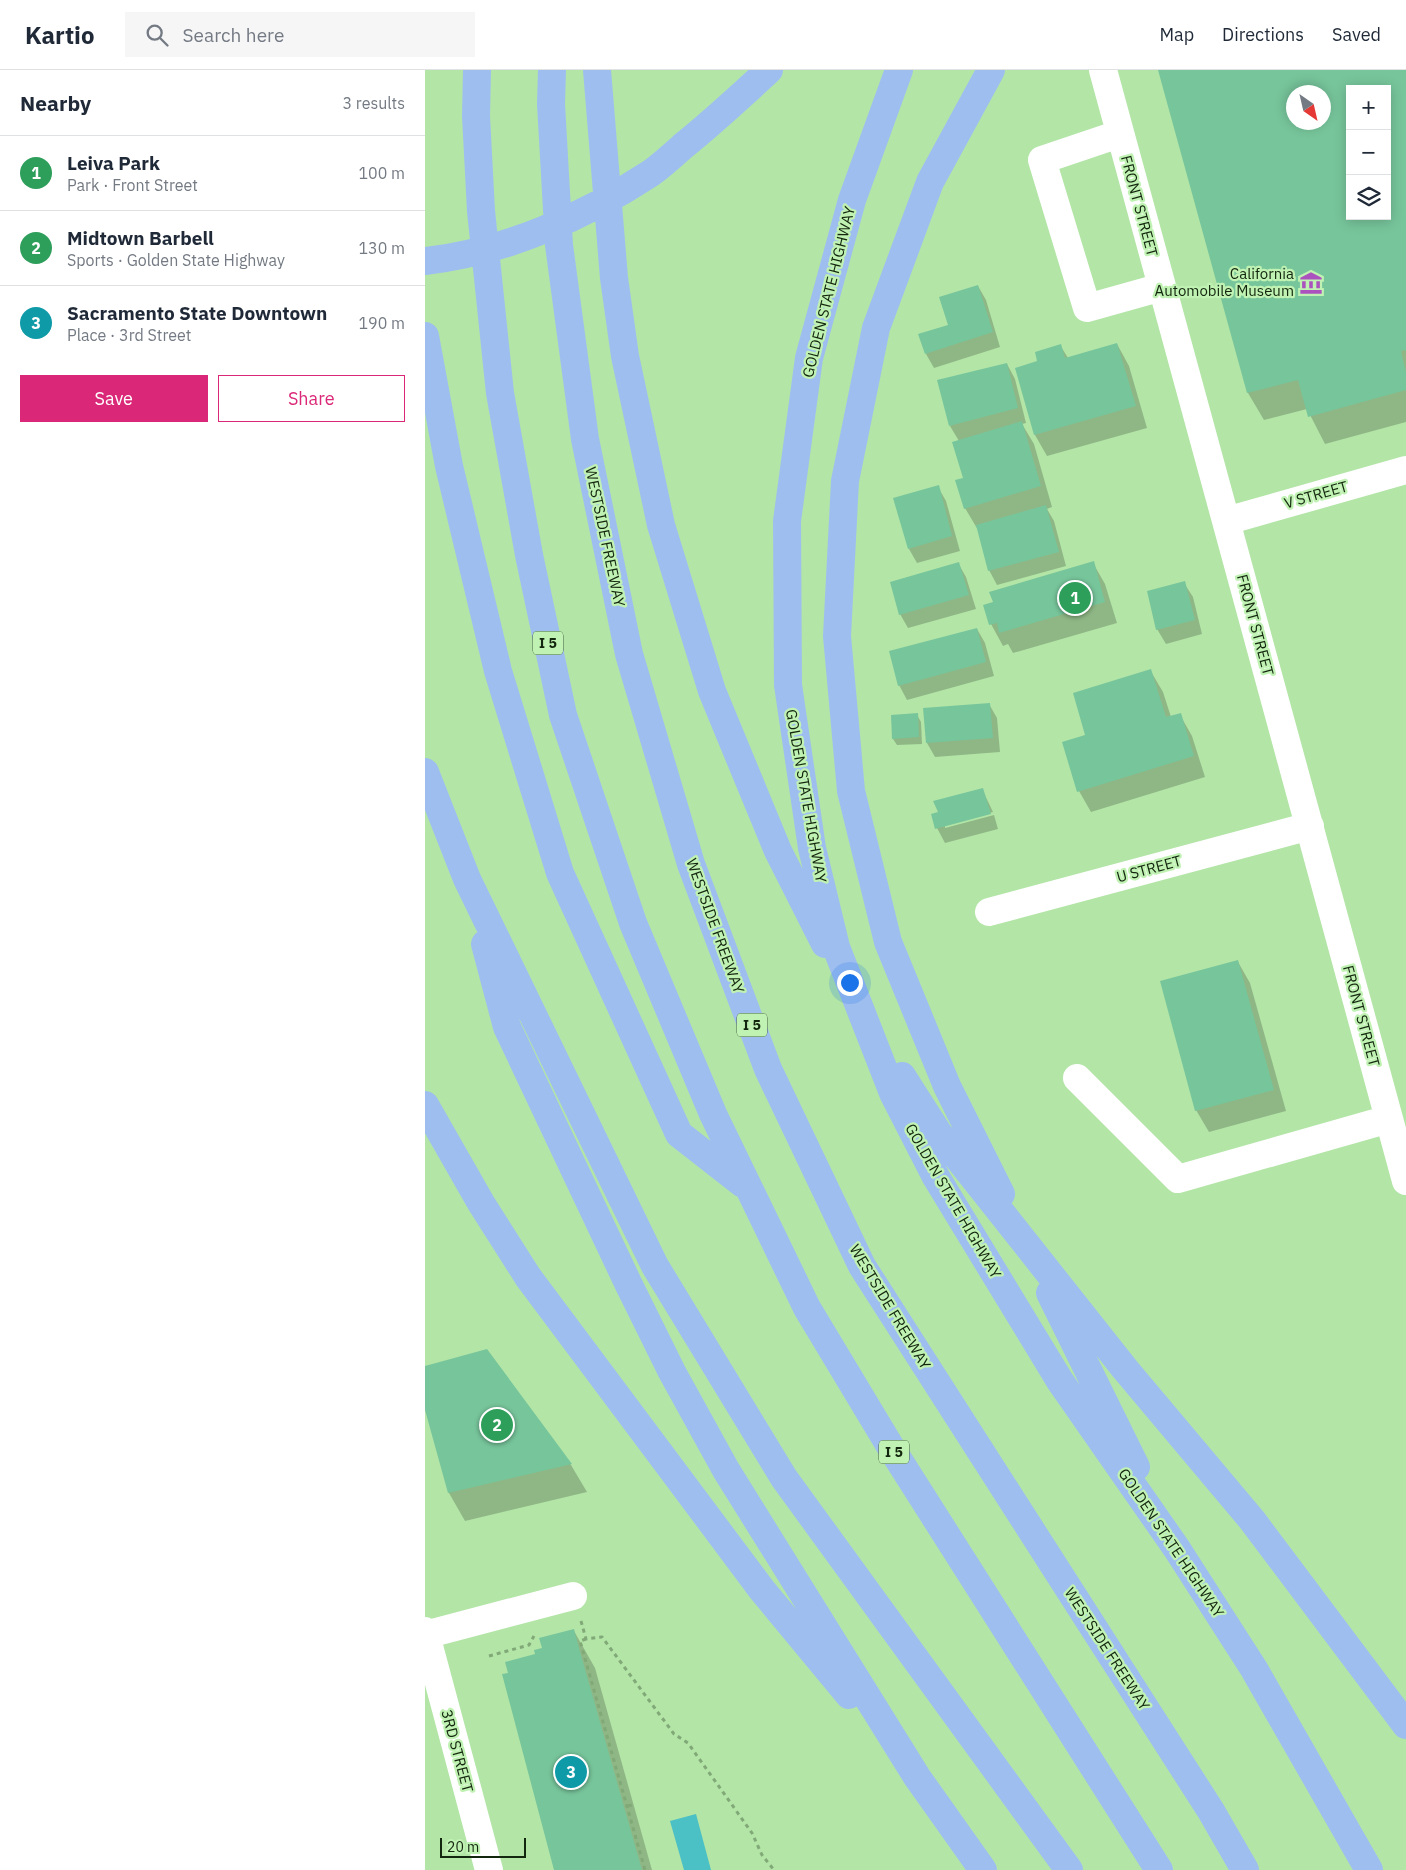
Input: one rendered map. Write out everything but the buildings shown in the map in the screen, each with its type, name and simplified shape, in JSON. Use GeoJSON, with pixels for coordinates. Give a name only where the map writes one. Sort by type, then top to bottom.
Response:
{"type":"FeatureCollection","features":[{"type":"Feature","properties":{"kind":"highway","name":"I 5"},"geometry":{"type":"LineString","coordinates":[[477,70],[476,116],[481,211],[500,393],[529,555],[563,715],[633,923],[713,1114],[746,1186],[807,1308],[868,1409],[1159,1870]]}},
{"type":"Feature","properties":{"kind":"highway","name":"WESTSIDE FREEWAY"},"geometry":{"type":"LineString","coordinates":[[552,70],[551,104],[559,245],[585,439],[627,644],[691,864],[765,1060],[862,1266],[1200,1794],[1245,1870]]}},
{"type":"Feature","properties":{"kind":"highway"},"geometry":{"type":"LineString","coordinates":[[597,70],[614,278],[625,356],[661,526],[712,691],[778,851],[852,999],[939,1134],[1125,1369],[1252,1520],[1406,1726]]}},
{"type":"Feature","properties":{"kind":"highway"},"geometry":{"type":"LineString","coordinates":[[425,261],[441,259],[519,240],[585,211],[652,172],[723,113],[769,70]]}},
{"type":"Feature","properties":{"kind":"highway","name":"GOLDEN STATE HIGHWAY"},"geometry":{"type":"LineString","coordinates":[[899,70],[852,200],[809,358],[787,521],[788,685],[812,848],[836,947],[893,1093],[935,1177],[1059,1381],[1177,1549],[1254,1669],[1369,1870]]}},
{"type":"Feature","properties":{"kind":"highway"},"geometry":{"type":"LineString","coordinates":[[991,70],[930,182],[876,328],[845,481],[837,636],[851,791],[888,942],[947,1086],[1177,1549]]}},
{"type":"Feature","properties":{"kind":"highway"},"geometry":{"type":"LineString","coordinates":[[425,336],[449,466],[499,671],[560,872],[679,1134],[746,1186]]}},
{"type":"Feature","properties":{"kind":"highway"},"geometry":{"type":"LineString","coordinates":[[425,772],[467,879],[660,1274],[784,1478],[1069,1870]]}},
{"type":"Feature","properties":{"kind":"highway"},"geometry":{"type":"LineString","coordinates":[[467,879],[507,1027],[663,1354],[731,1478],[917,1777],[983,1870]]}},
{"type":"Feature","properties":{"kind":"highway"},"geometry":{"type":"LineString","coordinates":[[425,1105],[481,1204],[528,1277],[762,1590],[917,1777]]}},
{"type":"Feature","properties":{"kind":"highway"},"geometry":{"type":"LineString","coordinates":[[1254,1669],[1385,1870]]}},
{"type":"Feature","properties":{"kind":"street","name":"FRONT STREET"},"geometry":{"type":"LineString","coordinates":[[1103,70],[1406,1181]]}},
{"type":"Feature","properties":{"kind":"street"},"geometry":{"type":"LineString","coordinates":[[1119,134],[1042,160],[1087,308],[1162,288]]}},
{"type":"Feature","properties":{"kind":"street","name":"V STREET"},"geometry":{"type":"LineString","coordinates":[[1226,521],[1406,470]]}},
{"type":"Feature","properties":{"kind":"street","name":"U STREET"},"geometry":{"type":"LineString","coordinates":[[989,912],[1310,826]]}},
{"type":"Feature","properties":{"kind":"street"},"geometry":{"type":"LineString","coordinates":[[1077,1078],[1178,1180],[1389,1119]]}},
{"type":"Feature","properties":{"kind":"street"},"geometry":{"type":"LineString","coordinates":[[425,1634],[577,1607]]}},
{"type":"Feature","properties":{"kind":"street","name":"3RD STREET"},"geometry":{"type":"LineString","coordinates":[[425,1634],[489,1870]]}},
{"type":"Feature","properties":{"kind":"path"},"geometry":{"type":"LineString","coordinates":[[577,1607],[585,1640]]}},
{"type":"Feature","properties":{"kind":"path"},"geometry":{"type":"LineString","coordinates":[[489,1656],[529,1645],[537,1629]]}},
{"type":"Feature","properties":{"kind":"path"},"geometry":{"type":"LineString","coordinates":[[645,1870],[580,1641],[602,1637],[674,1734],[688,1743],[752,1833],[763,1855],[774,1870]]}},
{"type":"Feature","properties":{"kind":"path"},"geometry":{"type":"LineString","coordinates":[[628,1806],[635,1804]]}},
{"type":"Feature","properties":{"kind":"water"},"geometry":{"type":"Polygon","coordinates":[[[696,1814],[711,1870],[684,1870],[670,1821],[696,1814]]]}},
{"type":"Feature","properties":{"kind":"place","name":"California Automobile Museum"},"geometry":{"type":"Point","coordinates":[1311,283]}},
{"type":"Feature","properties":{"kind":"place","name":"Leiva Park"},"geometry":{"type":"Point","coordinates":[1075,598]}},
{"type":"Feature","properties":{"kind":"place","name":"Midtown Barbell"},"geometry":{"type":"Point","coordinates":[497,1425]}},
{"type":"Feature","properties":{"kind":"place","name":"Sacramento State Downtown"},"geometry":{"type":"Point","coordinates":[571,1772]}}]}
